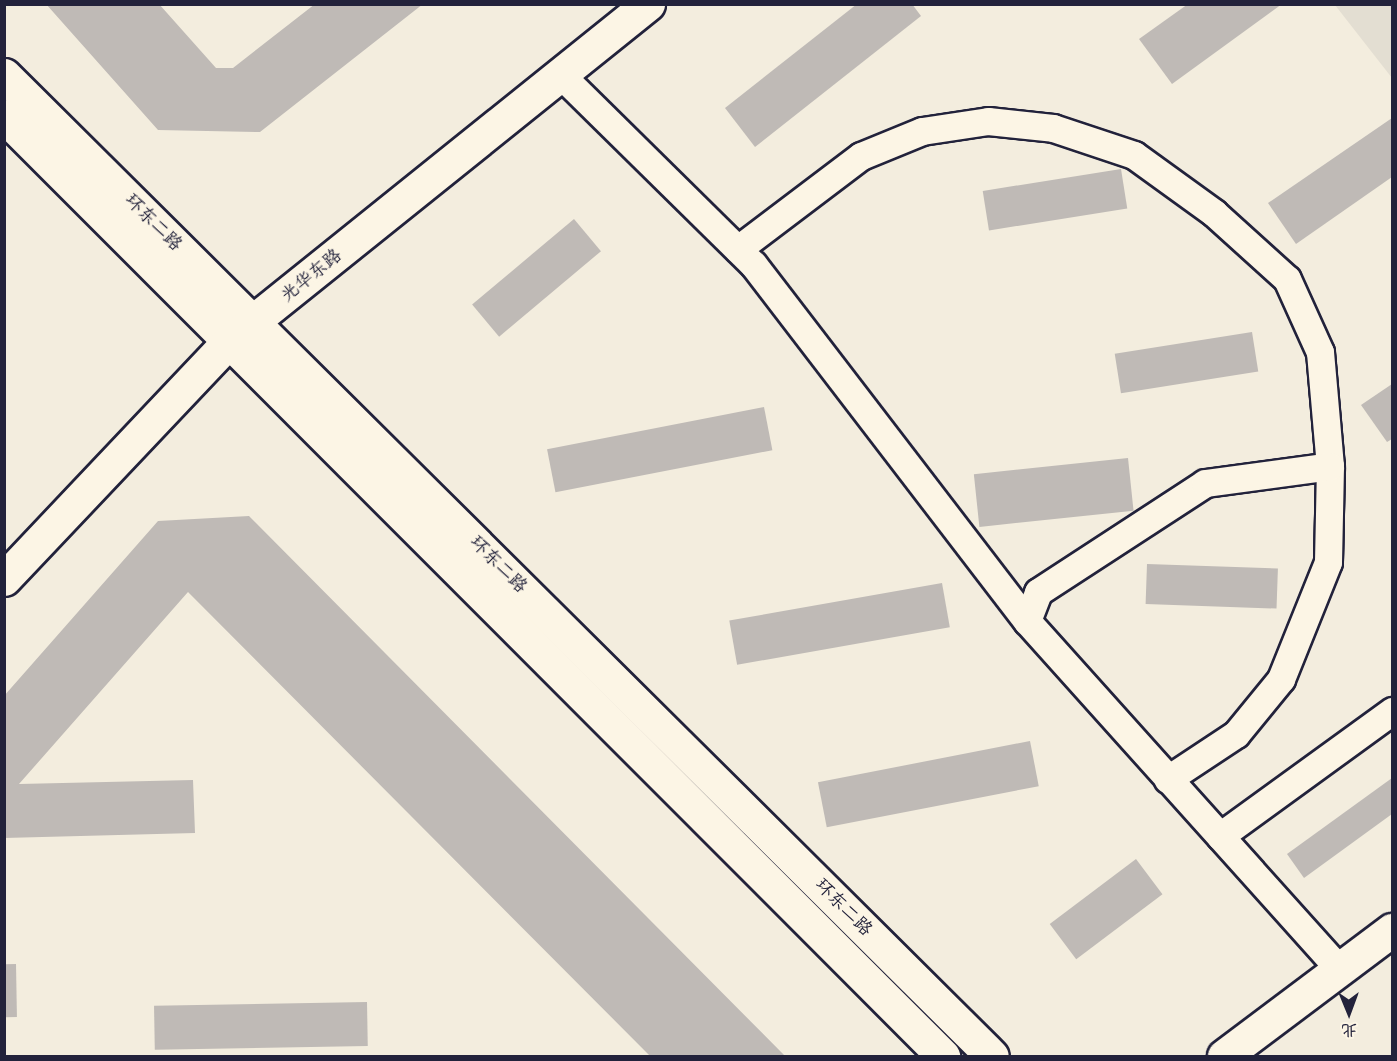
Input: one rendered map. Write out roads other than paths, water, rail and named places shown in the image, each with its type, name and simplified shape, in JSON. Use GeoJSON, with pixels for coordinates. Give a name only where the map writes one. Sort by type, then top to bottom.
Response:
{"type":"FeatureCollection","features":[{"type":"Feature","properties":{"kind":"main road","name":"光华东路"},"geometry":{"type":"LineString","coordinates":[[4,579],[242,330],[648,4]]}},
{"type":"Feature","properties":{"kind":"main road","name":"环东二路"},"geometry":{"type":"LineString","coordinates":[[4,75],[242,330],[943,1056]]}},
{"type":"Feature","properties":{"kind":"main road","name":"环东二路"},"geometry":{"type":"LineString","coordinates":[[4,116],[242,330],[992,1056]]}},
{"type":"Feature","properties":{"kind":"main road"},"geometry":{"type":"LineString","coordinates":[[1224,1056],[1392,930]]}},
{"type":"Feature","properties":{"kind":"street"},"geometry":{"type":"LineString","coordinates":[[560,74],[738,249],[1027,621],[1340,970]]}},
{"type":"Feature","properties":{"kind":"street"},"geometry":{"type":"LineString","coordinates":[[738,249],[861,156],[922,131],[988,122],[1053,128],[1134,155],[1214,213],[1287,279],[1320,352],[1330,466],[1328,562],[1281,679],[1236,734],[1168,779]]}},
{"type":"Feature","properties":{"kind":"street"},"geometry":{"type":"LineString","coordinates":[[1027,621],[1038,592],[1205,483],[1330,466]]}},
{"type":"Feature","properties":{"kind":"street"},"geometry":{"type":"LineString","coordinates":[[1220,836],[1392,711]]}}]}
